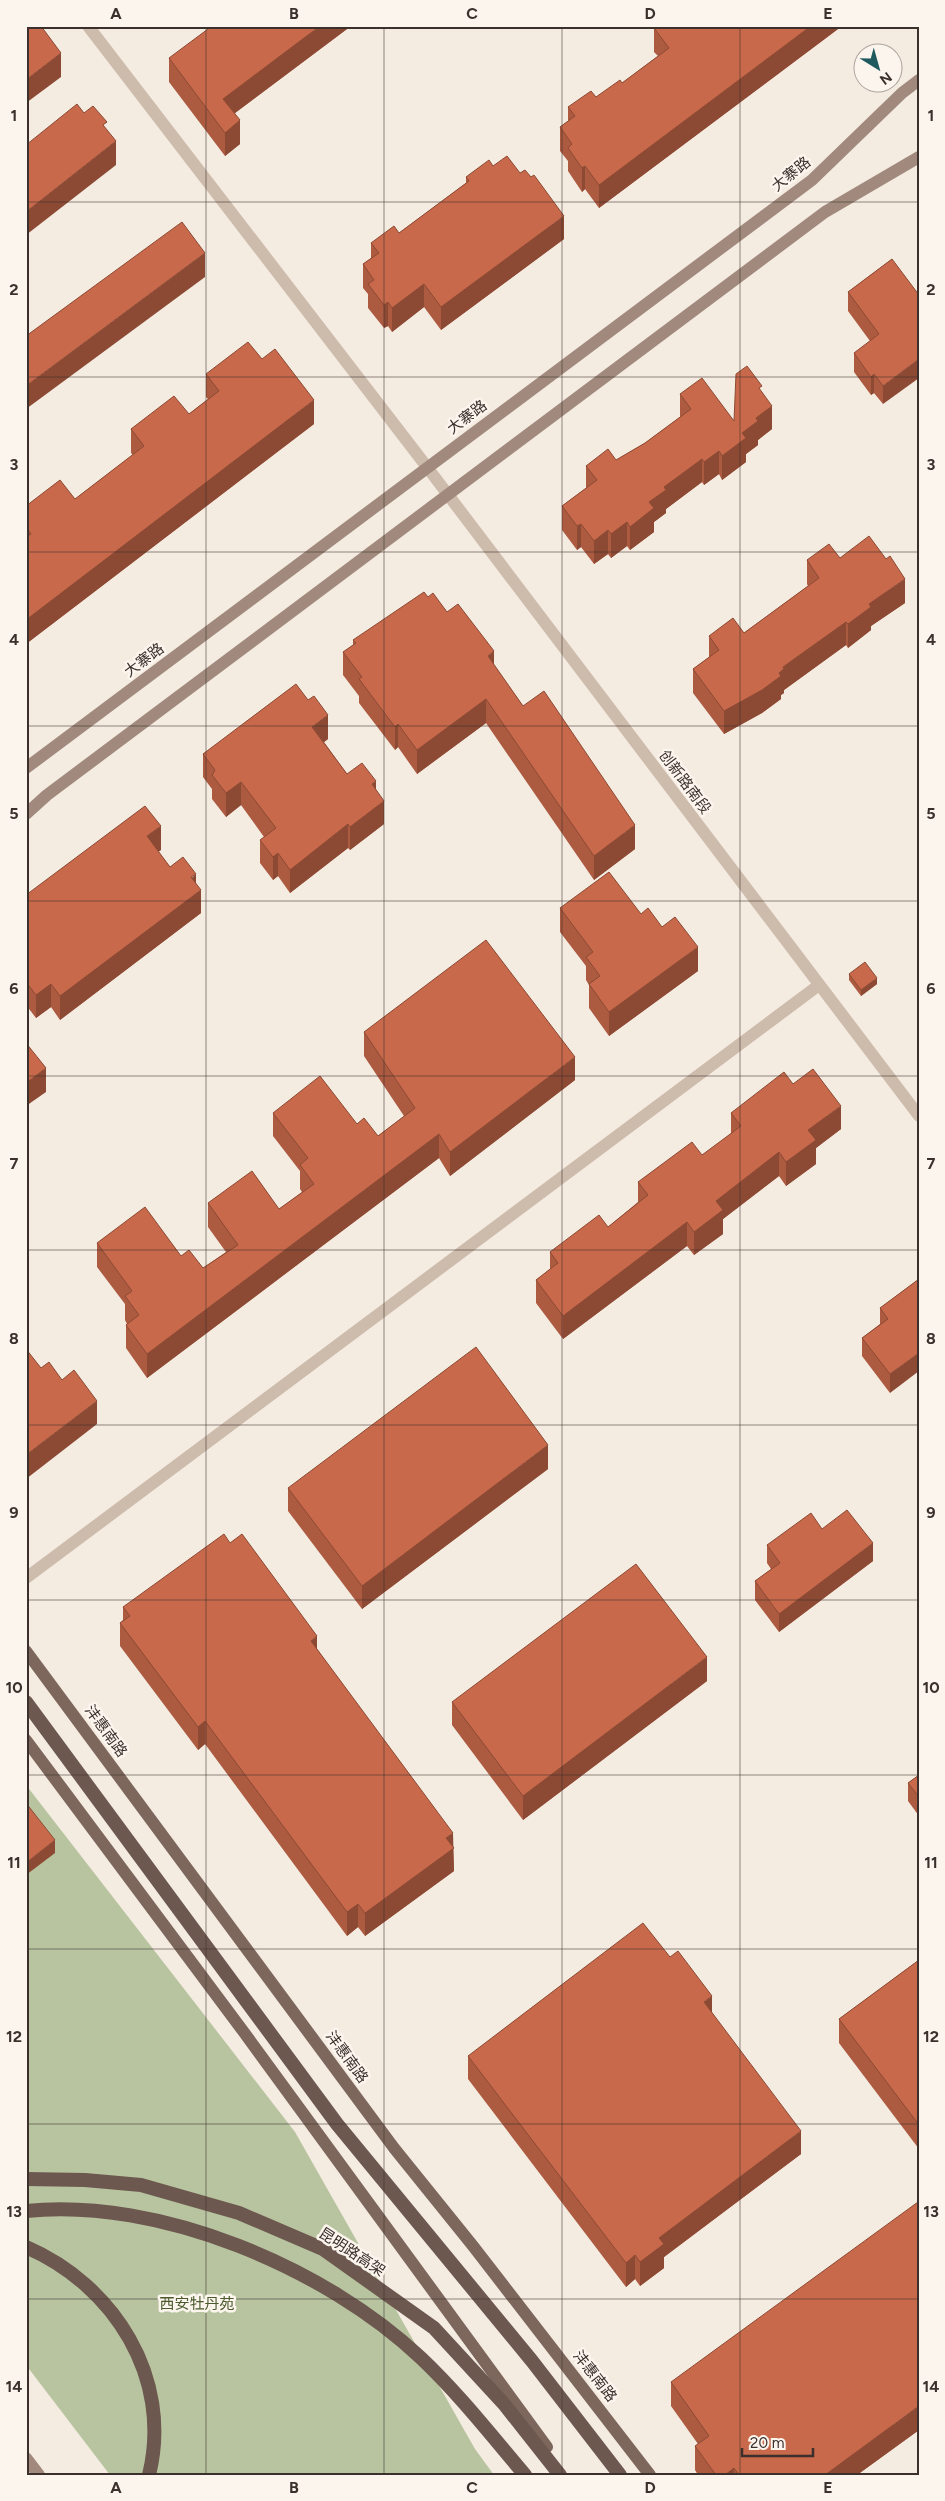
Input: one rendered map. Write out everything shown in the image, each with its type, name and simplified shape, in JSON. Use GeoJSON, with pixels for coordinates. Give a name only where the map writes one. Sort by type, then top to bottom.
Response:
{"type":"FeatureCollection","features":[{"type":"Feature","properties":{"kind":"highway"},"geometry":{"type":"LineString","coordinates":[[26,1702],[336,2124],[532,2361],[620,2475]]}},
{"type":"Feature","properties":{"kind":"highway","name":"昆明路高架"},"geometry":{"type":"LineString","coordinates":[[26,2179],[85,2180],[141,2185],[239,2213],[322,2249],[434,2328],[504,2404],[560,2475]]}},
{"type":"Feature","properties":{"kind":"highway"},"geometry":{"type":"LineString","coordinates":[[26,2211],[90,2212],[145,2218],[188,2228],[279,2262],[331,2291],[376,2321],[421,2358],[525,2475]]}},
{"type":"Feature","properties":{"kind":"highway"},"geometry":{"type":"LineString","coordinates":[[26,2247],[54,2261],[78,2277],[97,2294],[118,2320],[133,2344],[144,2367],[152,2398],[156,2425],[155,2452],[149,2475]]}},
{"type":"Feature","properties":{"kind":"highway"},"geometry":{"type":"LineString","coordinates":[[547,2447],[568,2475]]}},
{"type":"Feature","properties":{"kind":"main road","name":"大寨路"},"geometry":{"type":"LineString","coordinates":[[26,768],[812,180],[902,93],[919,80]]}},
{"type":"Feature","properties":{"kind":"main road"},"geometry":{"type":"LineString","coordinates":[[26,814],[47,795],[825,212],[919,157]]}},
{"type":"Feature","properties":{"kind":"main road","name":"沣惠南路"},"geometry":{"type":"LineString","coordinates":[[26,1651],[394,2148],[473,2246],[650,2475]]}},
{"type":"Feature","properties":{"kind":"main road"},"geometry":{"type":"LineString","coordinates":[[26,1740],[237,2023],[547,2447]]}},
{"type":"Feature","properties":{"kind":"main road"},"geometry":{"type":"LineString","coordinates":[[26,2458],[39,2475]]}},
{"type":"Feature","properties":{"kind":"street","name":"创新路南段"},"geometry":{"type":"LineString","coordinates":[[88,26],[919,1116]]}},
{"type":"Feature","properties":{"kind":"street"},"geometry":{"type":"LineString","coordinates":[[26,1578],[819,985]]}},
{"type":"Feature","properties":{"kind":"green space","name":"西安牡丹苑"},"geometry":{"type":"Polygon","coordinates":[[[26,1785],[295,2132],[475,2449],[494,2475],[110,2475],[26,2365],[26,1785]]]}},
{"type":"Feature","properties":{"kind":"building"},"geometry":{"type":"Polygon","coordinates":[[[26,26],[41,26],[61,53],[26,80],[26,26]]]}},
{"type":"Feature","properties":{"kind":"building"},"geometry":{"type":"Polygon","coordinates":[[[212,26],[320,26],[223,99],[240,120],[225,133],[169,58],[212,26]]]}},
{"type":"Feature","properties":{"kind":"building"},"geometry":{"type":"Polygon","coordinates":[[[657,26],[811,26],[599,185],[585,166],[582,168],[568,148],[572,144],[560,127],[575,116],[568,107],[591,91],[596,97],[620,80],[622,83],[669,48],[654,28],[657,26]]]}},
{"type":"Feature","properties":{"kind":"building"},"geometry":{"type":"Polygon","coordinates":[[[77,104],[84,113],[93,106],[107,122],[103,125],[116,141],[26,212],[26,145],[77,104]]]}},
{"type":"Feature","properties":{"kind":"building"},"geometry":{"type":"Polygon","coordinates":[[[507,156],[520,173],[525,170],[531,177],[534,175],[564,216],[441,307],[424,284],[392,308],[388,302],[384,305],[368,284],[374,280],[363,264],[379,253],[371,243],[394,226],[399,233],[469,181],[466,177],[489,160],[493,166],[507,156]]]}},
{"type":"Feature","properties":{"kind":"building"},"geometry":{"type":"Polygon","coordinates":[[[182,222],[205,253],[26,386],[26,336],[182,222]]]}},
{"type":"Feature","properties":{"kind":"building"},"geometry":{"type":"Polygon","coordinates":[[[892,259],[919,295],[919,359],[883,386],[874,374],[871,377],[854,353],[879,334],[848,292],[892,259]]]}},
{"type":"Feature","properties":{"kind":"building"},"geometry":{"type":"Polygon","coordinates":[[[248,342],[262,359],[275,349],[314,400],[26,620],[26,537],[31,534],[26,527],[26,506],[60,480],[75,499],[144,446],[131,429],[174,396],[189,414],[219,391],[206,374],[248,342]]]}},
{"type":"Feature","properties":{"kind":"building"},"geometry":{"type":"Polygon","coordinates":[[[747,366],[762,386],[759,388],[772,406],[756,418],[758,421],[742,433],[746,438],[722,456],[719,451],[704,462],[702,459],[664,487],[666,490],[649,502],[654,508],[630,527],[627,522],[611,534],[608,530],[594,541],[581,524],[577,526],[562,506],[597,480],[586,466],[608,449],[616,460],[645,443],[691,409],[680,394],[702,378],[734,421],[736,374],[747,366]]]}},
{"type":"Feature","properties":{"kind":"building"},"geometry":{"type":"Polygon","coordinates":[[[869,536],[886,559],[890,556],[905,579],[869,604],[871,607],[848,624],[846,622],[783,667],[784,669],[779,673],[781,676],[762,690],[724,711],[693,669],[719,650],[709,636],[733,618],[744,633],[819,578],[807,560],[829,544],[840,558],[869,536]]]}},
{"type":"Feature","properties":{"kind":"building"},"geometry":{"type":"Polygon","coordinates":[[[424,592],[428,597],[433,593],[447,612],[458,604],[494,651],[488,656],[523,706],[544,691],[635,825],[594,856],[486,699],[417,750],[398,724],[395,727],[359,679],[362,677],[343,652],[356,643],[353,640],[424,592]]]}},
{"type":"Feature","properties":{"kind":"building"},"geometry":{"type":"Polygon","coordinates":[[[296,684],[308,700],[314,696],[328,715],[312,727],[347,774],[362,763],[376,781],[372,784],[384,801],[350,827],[348,824],[290,870],[278,853],[273,857],[260,840],[276,828],[241,782],[226,793],[212,775],[215,770],[203,754],[296,684]]]}},
{"type":"Feature","properties":{"kind":"building"},"geometry":{"type":"Polygon","coordinates":[[[145,806],[161,826],[147,836],[170,867],[183,857],[196,874],[191,877],[201,890],[60,996],[51,984],[36,995],[26,982],[26,895],[145,806]]]}},
{"type":"Feature","properties":{"kind":"building"},"geometry":{"type":"Polygon","coordinates":[[[609,872],[641,914],[648,908],[662,927],[675,917],[698,947],[609,1012],[589,984],[600,976],[586,957],[593,952],[560,908],[609,872]]]}},
{"type":"Feature","properties":{"kind":"building"},"geometry":{"type":"Polygon","coordinates":[[[486,940],[575,1057],[450,1152],[439,1134],[147,1354],[126,1325],[139,1315],[125,1296],[132,1291],[97,1243],[145,1207],[181,1256],[189,1250],[203,1268],[238,1245],[208,1203],[252,1171],[279,1209],[314,1184],[300,1165],[308,1158],[273,1113],[320,1076],[357,1124],[364,1118],[378,1136],[415,1108],[364,1032],[486,940]]]}},
{"type":"Feature","properties":{"kind":"building"},"geometry":{"type":"Polygon","coordinates":[[[865,962],[877,978],[861,990],[849,974],[865,962]]]}},
{"type":"Feature","properties":{"kind":"building"},"geometry":{"type":"Polygon","coordinates":[[[26,1043],[46,1068],[26,1083],[26,1043]]]}},
{"type":"Feature","properties":{"kind":"building"},"geometry":{"type":"Polygon","coordinates":[[[813,1069],[841,1106],[808,1130],[816,1140],[786,1162],[779,1152],[716,1201],[723,1210],[694,1232],[687,1222],[563,1316],[536,1280],[558,1263],[550,1252],[599,1215],[608,1227],[648,1195],[638,1182],[692,1142],[702,1155],[741,1126],[731,1113],[784,1072],[793,1084],[813,1069]]]}},
{"type":"Feature","properties":{"kind":"building"},"geometry":{"type":"Polygon","coordinates":[[[919,1279],[919,1353],[890,1374],[862,1338],[888,1319],[880,1308],[919,1279]]]}},
{"type":"Feature","properties":{"kind":"building"},"geometry":{"type":"Polygon","coordinates":[[[476,1347],[548,1445],[362,1586],[288,1488],[476,1347]]]}},
{"type":"Feature","properties":{"kind":"building"},"geometry":{"type":"Polygon","coordinates":[[[26,1349],[41,1368],[49,1362],[62,1380],[74,1370],[97,1401],[26,1455],[26,1349]]]}},
{"type":"Feature","properties":{"kind":"building"},"geometry":{"type":"Polygon","coordinates":[[[847,1510],[873,1543],[779,1614],[755,1581],[780,1563],[767,1545],[811,1513],[822,1529],[847,1510]]]}},
{"type":"Feature","properties":{"kind":"building"},"geometry":{"type":"Polygon","coordinates":[[[224,1534],[230,1543],[242,1534],[317,1636],[311,1641],[453,1833],[446,1838],[454,1848],[365,1913],[358,1904],[347,1912],[205,1721],[198,1727],[120,1623],[130,1616],[123,1607],[224,1534]]]}},
{"type":"Feature","properties":{"kind":"building"},"geometry":{"type":"Polygon","coordinates":[[[636,1564],[707,1657],[523,1796],[452,1702],[636,1564]]]}},
{"type":"Feature","properties":{"kind":"building"},"geometry":{"type":"Polygon","coordinates":[[[919,1775],[919,1797],[908,1783],[919,1775]]]}},
{"type":"Feature","properties":{"kind":"building"},"geometry":{"type":"Polygon","coordinates":[[[26,1803],[55,1840],[26,1863],[26,1803]]]}},
{"type":"Feature","properties":{"kind":"building"},"geometry":{"type":"Polygon","coordinates":[[[643,1923],[670,1957],[678,1951],[712,1996],[704,2002],[801,2131],[659,2238],[664,2244],[640,2262],[635,2255],[626,2263],[468,2056],[643,1923]]]}},
{"type":"Feature","properties":{"kind":"building"},"geometry":{"type":"Polygon","coordinates":[[[919,1960],[919,2125],[839,2019],[919,1960]]]}},
{"type":"Feature","properties":{"kind":"building"},"geometry":{"type":"Polygon","coordinates":[[[918,2202],[919,2406],[825,2475],[739,2475],[734,2468],[725,2475],[716,2475],[695,2446],[709,2436],[671,2382],[918,2202]]]}}]}
